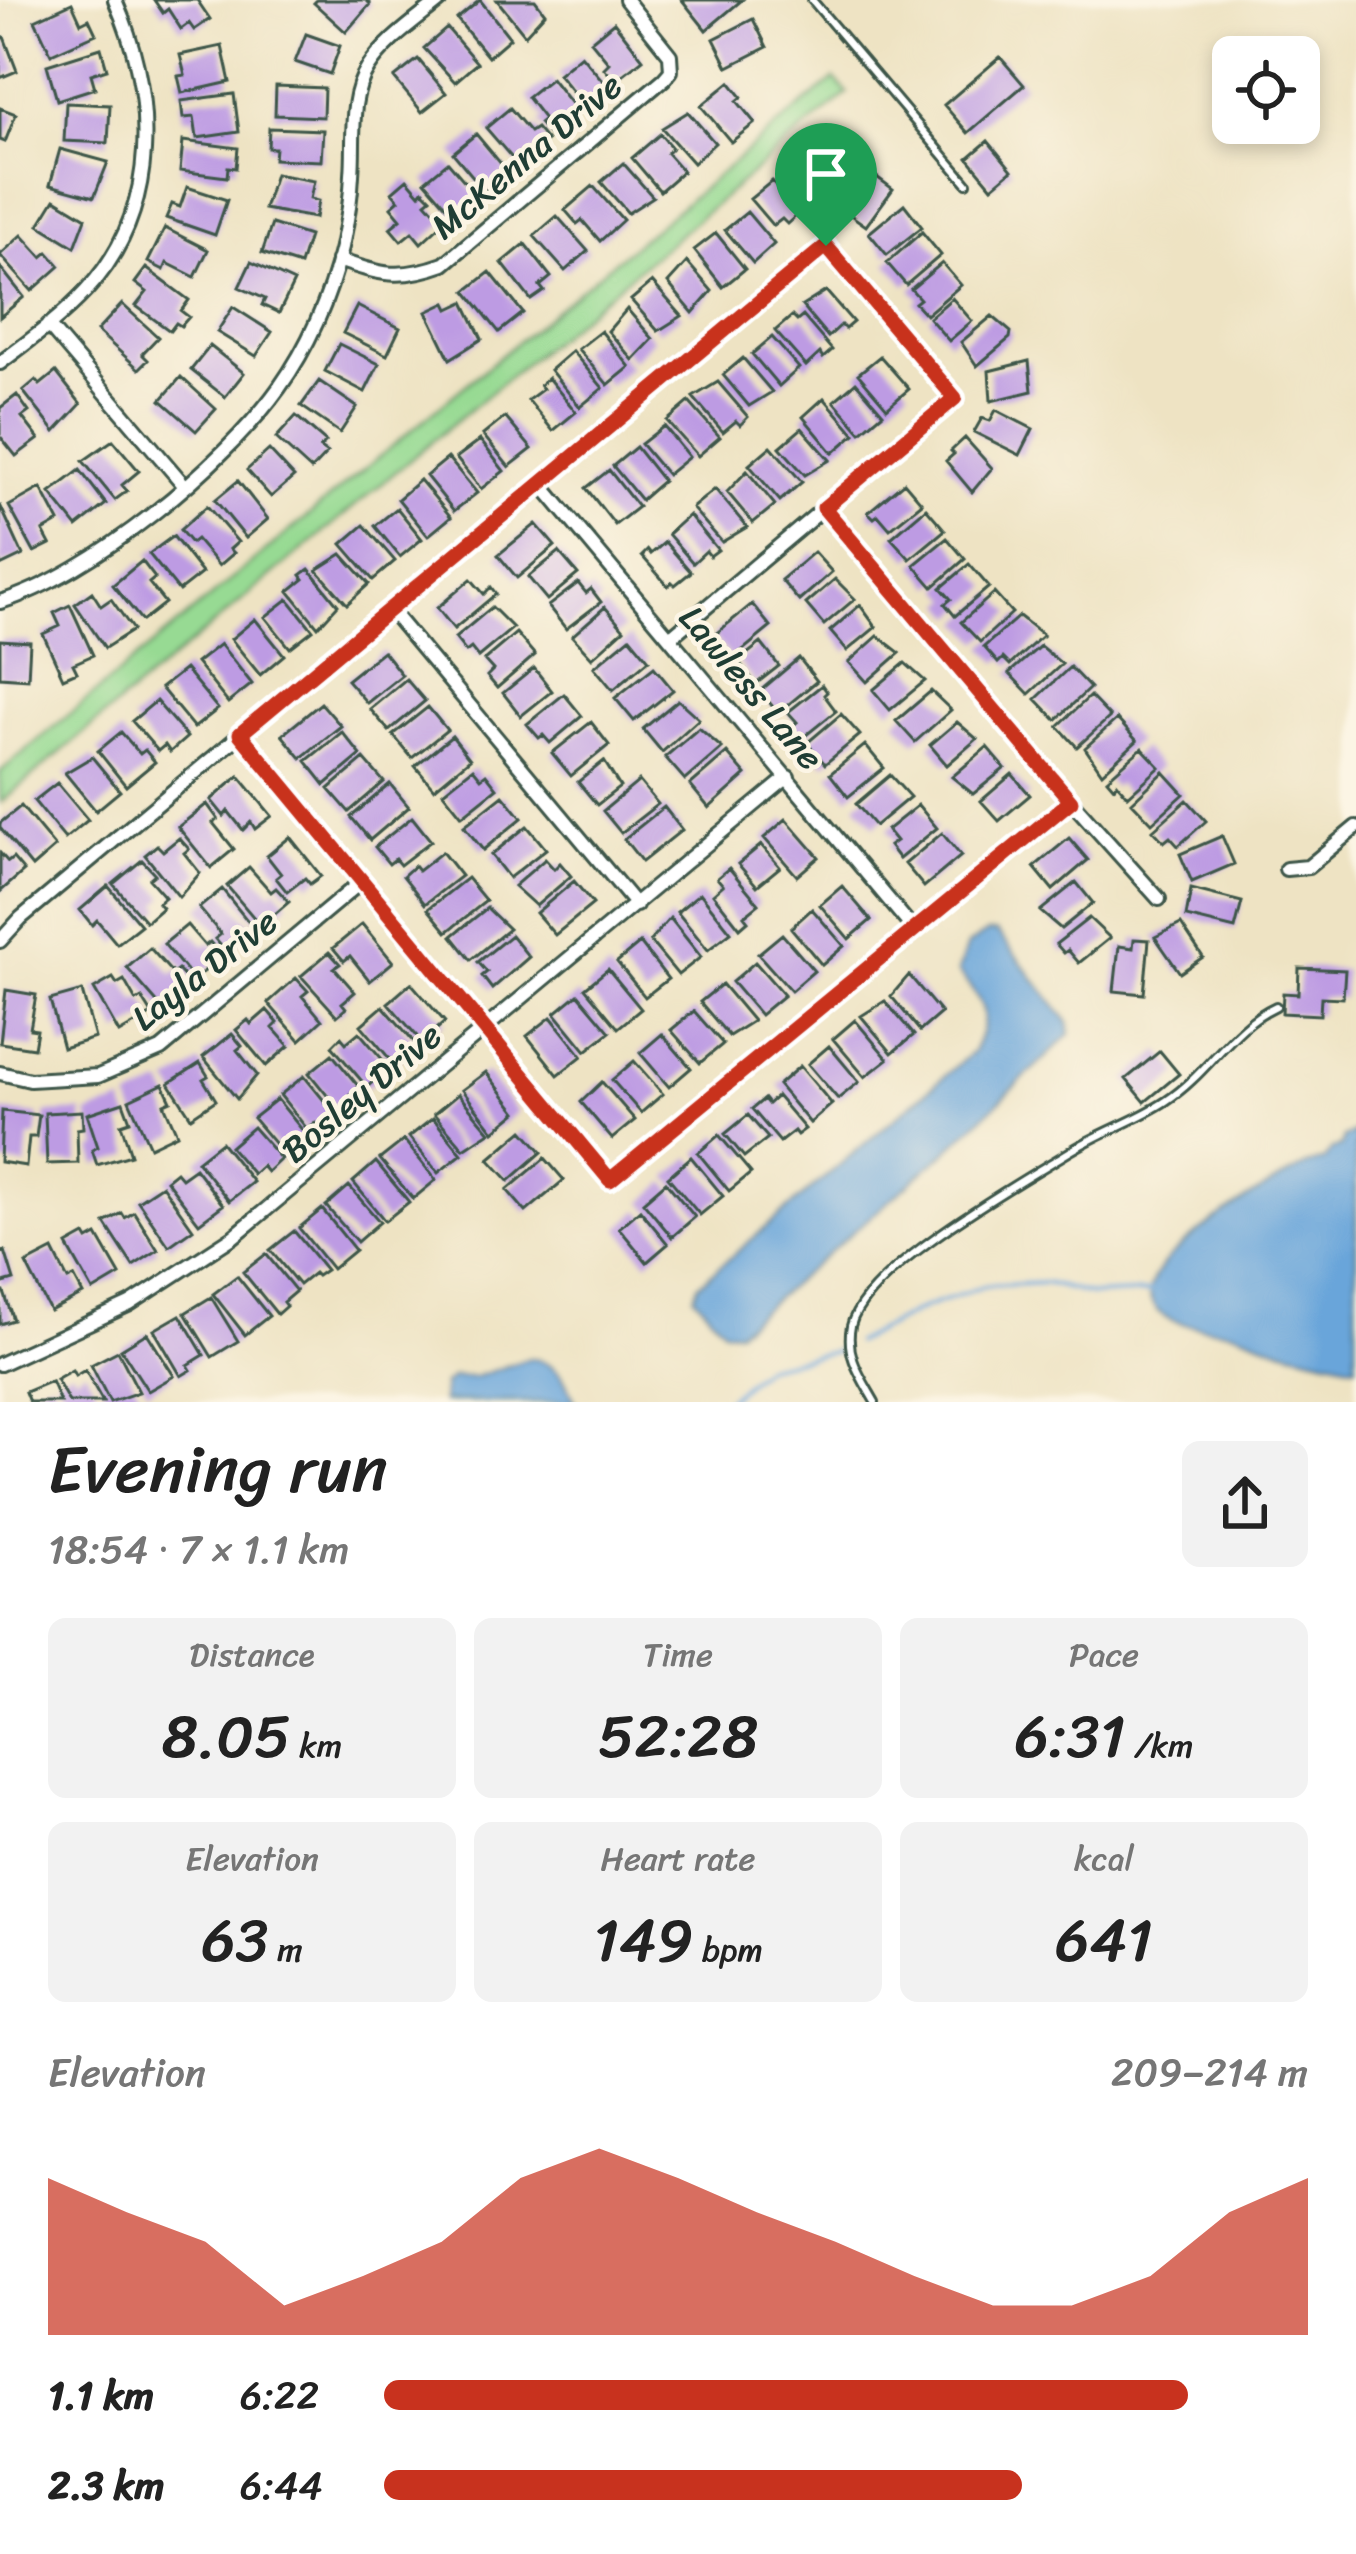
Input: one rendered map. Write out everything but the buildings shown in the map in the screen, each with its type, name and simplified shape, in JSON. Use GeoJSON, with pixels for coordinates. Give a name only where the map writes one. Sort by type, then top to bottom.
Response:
{"type":"FeatureCollection","features":[{"type":"Feature","properties":{"kind":"street"},"geometry":{"type":"LineString","coordinates":[[0,363],[88,290],[131,218],[145,150],[141,82],[115,0]]}},
{"type":"Feature","properties":{"kind":"street"},"geometry":{"type":"LineString","coordinates":[[0,602],[57,578],[97,554],[184,485],[243,430],[279,387],[317,320],[338,260],[350,193],[360,83],[376,57],[441,0]]}},
{"type":"Feature","properties":{"kind":"street","name":"McKenna Drive"},"geometry":{"type":"LineString","coordinates":[[338,260],[384,275],[415,274],[444,264],[664,80],[672,66],[670,56],[626,0]]}},
{"type":"Feature","properties":{"kind":"street"},"geometry":{"type":"LineString","coordinates":[[0,941],[21,918],[826,246],[955,398],[672,636]]}},
{"type":"Feature","properties":{"kind":"street"},"geometry":{"type":"LineString","coordinates":[[48,325],[184,485]]}},
{"type":"Feature","properties":{"kind":"street","name":"Lawless Lane"},"geometry":{"type":"LineString","coordinates":[[541,484],[914,930]]}},
{"type":"Feature","properties":{"kind":"street"},"geometry":{"type":"LineString","coordinates":[[824,508],[1071,801],[1160,899]]}},
{"type":"Feature","properties":{"kind":"street"},"geometry":{"type":"LineString","coordinates":[[390,610],[636,905]]}},
{"type":"Feature","properties":{"kind":"street"},"geometry":{"type":"LineString","coordinates":[[240,734],[610,1180],[1071,801]]}},
{"type":"Feature","properties":{"kind":"street","name":"Bosley Drive"},"geometry":{"type":"LineString","coordinates":[[0,1364],[84,1329],[180,1275],[233,1238],[788,777]]}},
{"type":"Feature","properties":{"kind":"street"},"geometry":{"type":"LineString","coordinates":[[1286,869],[1308,867],[1356,827]]}},
{"type":"Feature","properties":{"kind":"street","name":"Layla Drive"},"geometry":{"type":"LineString","coordinates":[[0,1073],[31,1080],[98,1076],[160,1048],[362,881]]}},
{"type":"Feature","properties":{"kind":"lane"},"geometry":{"type":"LineString","coordinates":[[812,0],[967,183]]}},
{"type":"Feature","properties":{"kind":"lane"},"geometry":{"type":"LineString","coordinates":[[874,1402],[849,1348],[856,1312],[869,1294],[913,1254],[997,1198],[1067,1153],[1177,1094],[1248,1024],[1276,1006]]}},
{"type":"Feature","properties":{"kind":"green space"},"geometry":{"type":"Polygon","coordinates":[[[834,79],[848,93],[0,803],[0,772],[834,79]]]}},
{"type":"Feature","properties":{"kind":"water"},"geometry":{"type":"Polygon","coordinates":[[[987,932],[997,932],[1068,1021],[1070,1034],[945,1153],[737,1331],[724,1330],[694,1296],[698,1285],[973,1052],[983,1027],[983,1009],[958,972],[967,946],[987,932]]]}},
{"type":"Feature","properties":{"kind":"water"},"geometry":{"type":"Polygon","coordinates":[[[1356,1132],[1356,1365],[1232,1331],[1185,1324],[1160,1313],[1150,1295],[1157,1274],[1176,1251],[1234,1207],[1324,1160],[1356,1132]]]}},
{"type":"Feature","properties":{"kind":"water"},"geometry":{"type":"Polygon","coordinates":[[[530,1358],[559,1373],[575,1402],[442,1402],[444,1384],[453,1377],[475,1377],[530,1358]]]}},
{"type":"Feature","properties":{"kind":"waterway"},"geometry":{"type":"LineString","coordinates":[[856,1342],[921,1309],[984,1286],[1045,1283],[1093,1295],[1155,1292]]}},
{"type":"Feature","properties":{"kind":"waterway"},"geometry":{"type":"LineString","coordinates":[[724,1402],[765,1366],[837,1351]]}},
{"type":"Feature","properties":{"kind":"route"},"geometry":{"type":"LineString","coordinates":[[826,246],[955,398],[824,508],[1071,801],[610,1180],[240,734],[826,246]]}}]}
